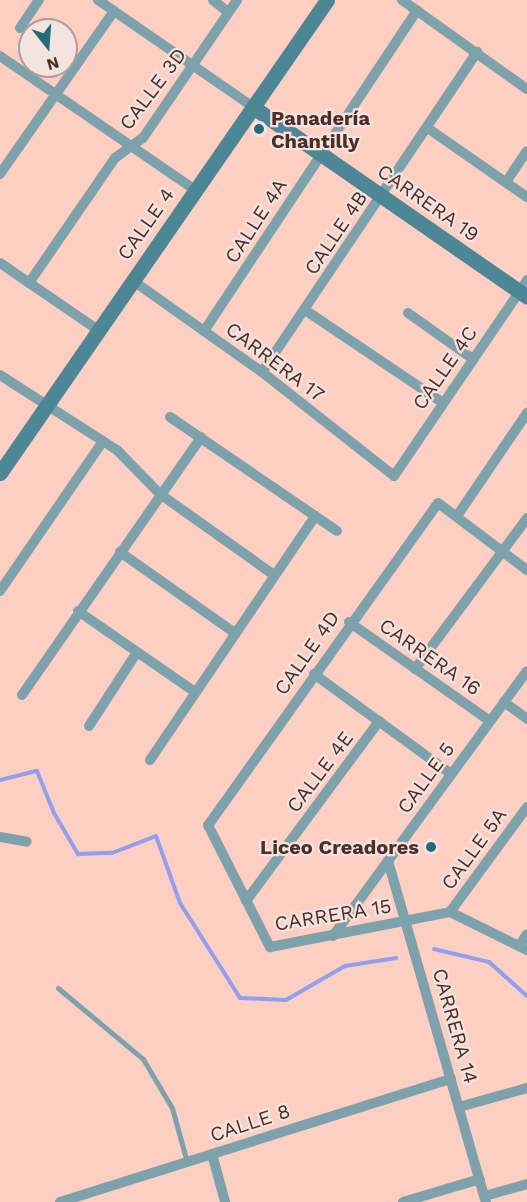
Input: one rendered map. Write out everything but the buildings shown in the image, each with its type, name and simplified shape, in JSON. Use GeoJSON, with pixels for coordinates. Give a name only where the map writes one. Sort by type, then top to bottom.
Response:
{"type":"FeatureCollection","features":[{"type":"Feature","properties":{"kind":"street"},"geometry":{"type":"LineString","coordinates":[[27,18],[39,0]]}},
{"type":"Feature","properties":{"kind":"street","name":"CARRERA 19"},"geometry":{"type":"LineString","coordinates":[[98,0],[382,197],[524,290]]}},
{"type":"Feature","properties":{"kind":"street"},"geometry":{"type":"LineString","coordinates":[[213,0],[228,12]]}},
{"type":"Feature","properties":{"kind":"street","name":"CALLE 3D"},"geometry":{"type":"LineString","coordinates":[[29,283],[115,158],[143,138],[193,68],[237,0]]}},
{"type":"Feature","properties":{"kind":"street","name":"CALLE 4"},"geometry":{"type":"LineString","coordinates":[[0,473],[327,0]]}},
{"type":"Feature","properties":{"kind":"street"},"geometry":{"type":"LineString","coordinates":[[402,0],[527,89]]}},
{"type":"Feature","properties":{"kind":"street","name":"CALLE 4A"},"geometry":{"type":"LineString","coordinates":[[204,332],[417,10]]}},
{"type":"Feature","properties":{"kind":"street"},"geometry":{"type":"LineString","coordinates":[[0,174],[114,11]]}},
{"type":"Feature","properties":{"kind":"street","name":"CALLE 4B"},"geometry":{"type":"LineString","coordinates":[[262,372],[429,129],[477,52]]}},
{"type":"Feature","properties":{"kind":"street"},"geometry":{"type":"LineString","coordinates":[[0,56],[129,148],[195,190]]}},
{"type":"Feature","properties":{"kind":"street"},"geometry":{"type":"LineString","coordinates":[[429,129],[527,197]]}},
{"type":"Feature","properties":{"kind":"street"},"geometry":{"type":"LineString","coordinates":[[506,182],[527,150]]}},
{"type":"Feature","properties":{"kind":"street"},"geometry":{"type":"LineString","coordinates":[[0,263],[98,330]]}},
{"type":"Feature","properties":{"kind":"street","name":"CARRERA 17"},"geometry":{"type":"LineString","coordinates":[[132,280],[262,372],[394,476]]}},
{"type":"Feature","properties":{"kind":"street","name":"CALLE 4C"},"geometry":{"type":"LineString","coordinates":[[394,476],[442,402],[524,290]]}},
{"type":"Feature","properties":{"kind":"street"},"geometry":{"type":"LineString","coordinates":[[305,310],[442,402]]}},
{"type":"Feature","properties":{"kind":"street"},"geometry":{"type":"LineString","coordinates":[[408,313],[473,359]]}},
{"type":"Feature","properties":{"kind":"street"},"geometry":{"type":"LineString","coordinates":[[0,375],[103,441],[136,467],[160,494],[274,575]]}},
{"type":"Feature","properties":{"kind":"street"},"geometry":{"type":"LineString","coordinates":[[527,413],[457,516],[527,570]]}},
{"type":"Feature","properties":{"kind":"street"},"geometry":{"type":"LineString","coordinates":[[170,417],[337,531]]}},
{"type":"Feature","properties":{"kind":"street"},"geometry":{"type":"LineString","coordinates":[[22,695],[78,611],[201,437]]}},
{"type":"Feature","properties":{"kind":"street"},"geometry":{"type":"LineString","coordinates":[[0,591],[103,441]]}},
{"type":"Feature","properties":{"kind":"street","name":"CALLE 4D"},"geometry":{"type":"LineString","coordinates":[[208,825],[349,622],[438,503],[457,516]]}},
{"type":"Feature","properties":{"kind":"street"},"geometry":{"type":"LineString","coordinates":[[150,760],[315,516]]}},
{"type":"Feature","properties":{"kind":"street"},"geometry":{"type":"LineString","coordinates":[[416,669],[527,518]]}},
{"type":"Feature","properties":{"kind":"street"},"geometry":{"type":"LineString","coordinates":[[120,552],[235,633]]}},
{"type":"Feature","properties":{"kind":"street"},"geometry":{"type":"LineString","coordinates":[[78,611],[195,692]]}},
{"type":"Feature","properties":{"kind":"street","name":"CARRERA 16"},"geometry":{"type":"LineString","coordinates":[[349,622],[490,721]]}},
{"type":"Feature","properties":{"kind":"street"},"geometry":{"type":"LineString","coordinates":[[89,726],[137,652]]}},
{"type":"Feature","properties":{"kind":"street","name":"CALLE 5"},"geometry":{"type":"LineString","coordinates":[[333,936],[527,671]]}},
{"type":"Feature","properties":{"kind":"street"},"geometry":{"type":"LineString","coordinates":[[314,674],[451,774]]}},
{"type":"Feature","properties":{"kind":"street","name":"CARRERA 16"},"geometry":{"type":"LineString","coordinates":[[504,702],[527,719]]}},
{"type":"Feature","properties":{"kind":"street","name":"CALLE 4E"},"geometry":{"type":"LineString","coordinates":[[246,901],[379,722]]}},
{"type":"Feature","properties":{"kind":"street","name":"CALLE 5A"},"geometry":{"type":"LineString","coordinates":[[450,912],[527,807]]}},
{"type":"Feature","properties":{"kind":"street","name":"CARRERA 15"},"geometry":{"type":"LineString","coordinates":[[208,825],[270,947],[450,912]]}},
{"type":"Feature","properties":{"kind":"street"},"geometry":{"type":"LineString","coordinates":[[0,837],[27,842]]}},
{"type":"Feature","properties":{"kind":"street","name":"CARRERA 14"},"geometry":{"type":"LineString","coordinates":[[388,861],[486,1199]]}},
{"type":"Feature","properties":{"kind":"street"},"geometry":{"type":"LineString","coordinates":[[450,912],[523,948],[527,934]]}},
{"type":"Feature","properties":{"kind":"street","name":"CALLE 8"},"geometry":{"type":"LineString","coordinates":[[60,1202],[451,1079]]}},
{"type":"Feature","properties":{"kind":"street"},"geometry":{"type":"LineString","coordinates":[[459,1107],[527,1088]]}},
{"type":"Feature","properties":{"kind":"street"},"geometry":{"type":"LineString","coordinates":[[212,1154],[225,1202]]}},
{"type":"Feature","properties":{"kind":"street"},"geometry":{"type":"LineString","coordinates":[[403,1202],[480,1179]]}},
{"type":"Feature","properties":{"kind":"street"},"geometry":{"type":"LineString","coordinates":[[486,1199],[527,1184]]}},
{"type":"Feature","properties":{"kind":"lane"},"geometry":{"type":"LineString","coordinates":[[58,988],[143,1059],[172,1108],[187,1162]]}},
{"type":"Feature","properties":{"kind":"waterway"},"geometry":{"type":"LineString","coordinates":[[0,780],[37,771],[54,813],[78,854],[112,853],[156,836],[180,903],[240,998],[286,1000],[345,966],[396,958]]}},
{"type":"Feature","properties":{"kind":"waterway"},"geometry":{"type":"LineString","coordinates":[[434,949],[489,962],[527,996]]}},
{"type":"Feature","properties":{"kind":"place","name":"Panadería Chantilly"},"geometry":{"type":"Point","coordinates":[259,129]}},
{"type":"Feature","properties":{"kind":"place","name":"Liceo Creadores"},"geometry":{"type":"Point","coordinates":[431,847]}}]}
